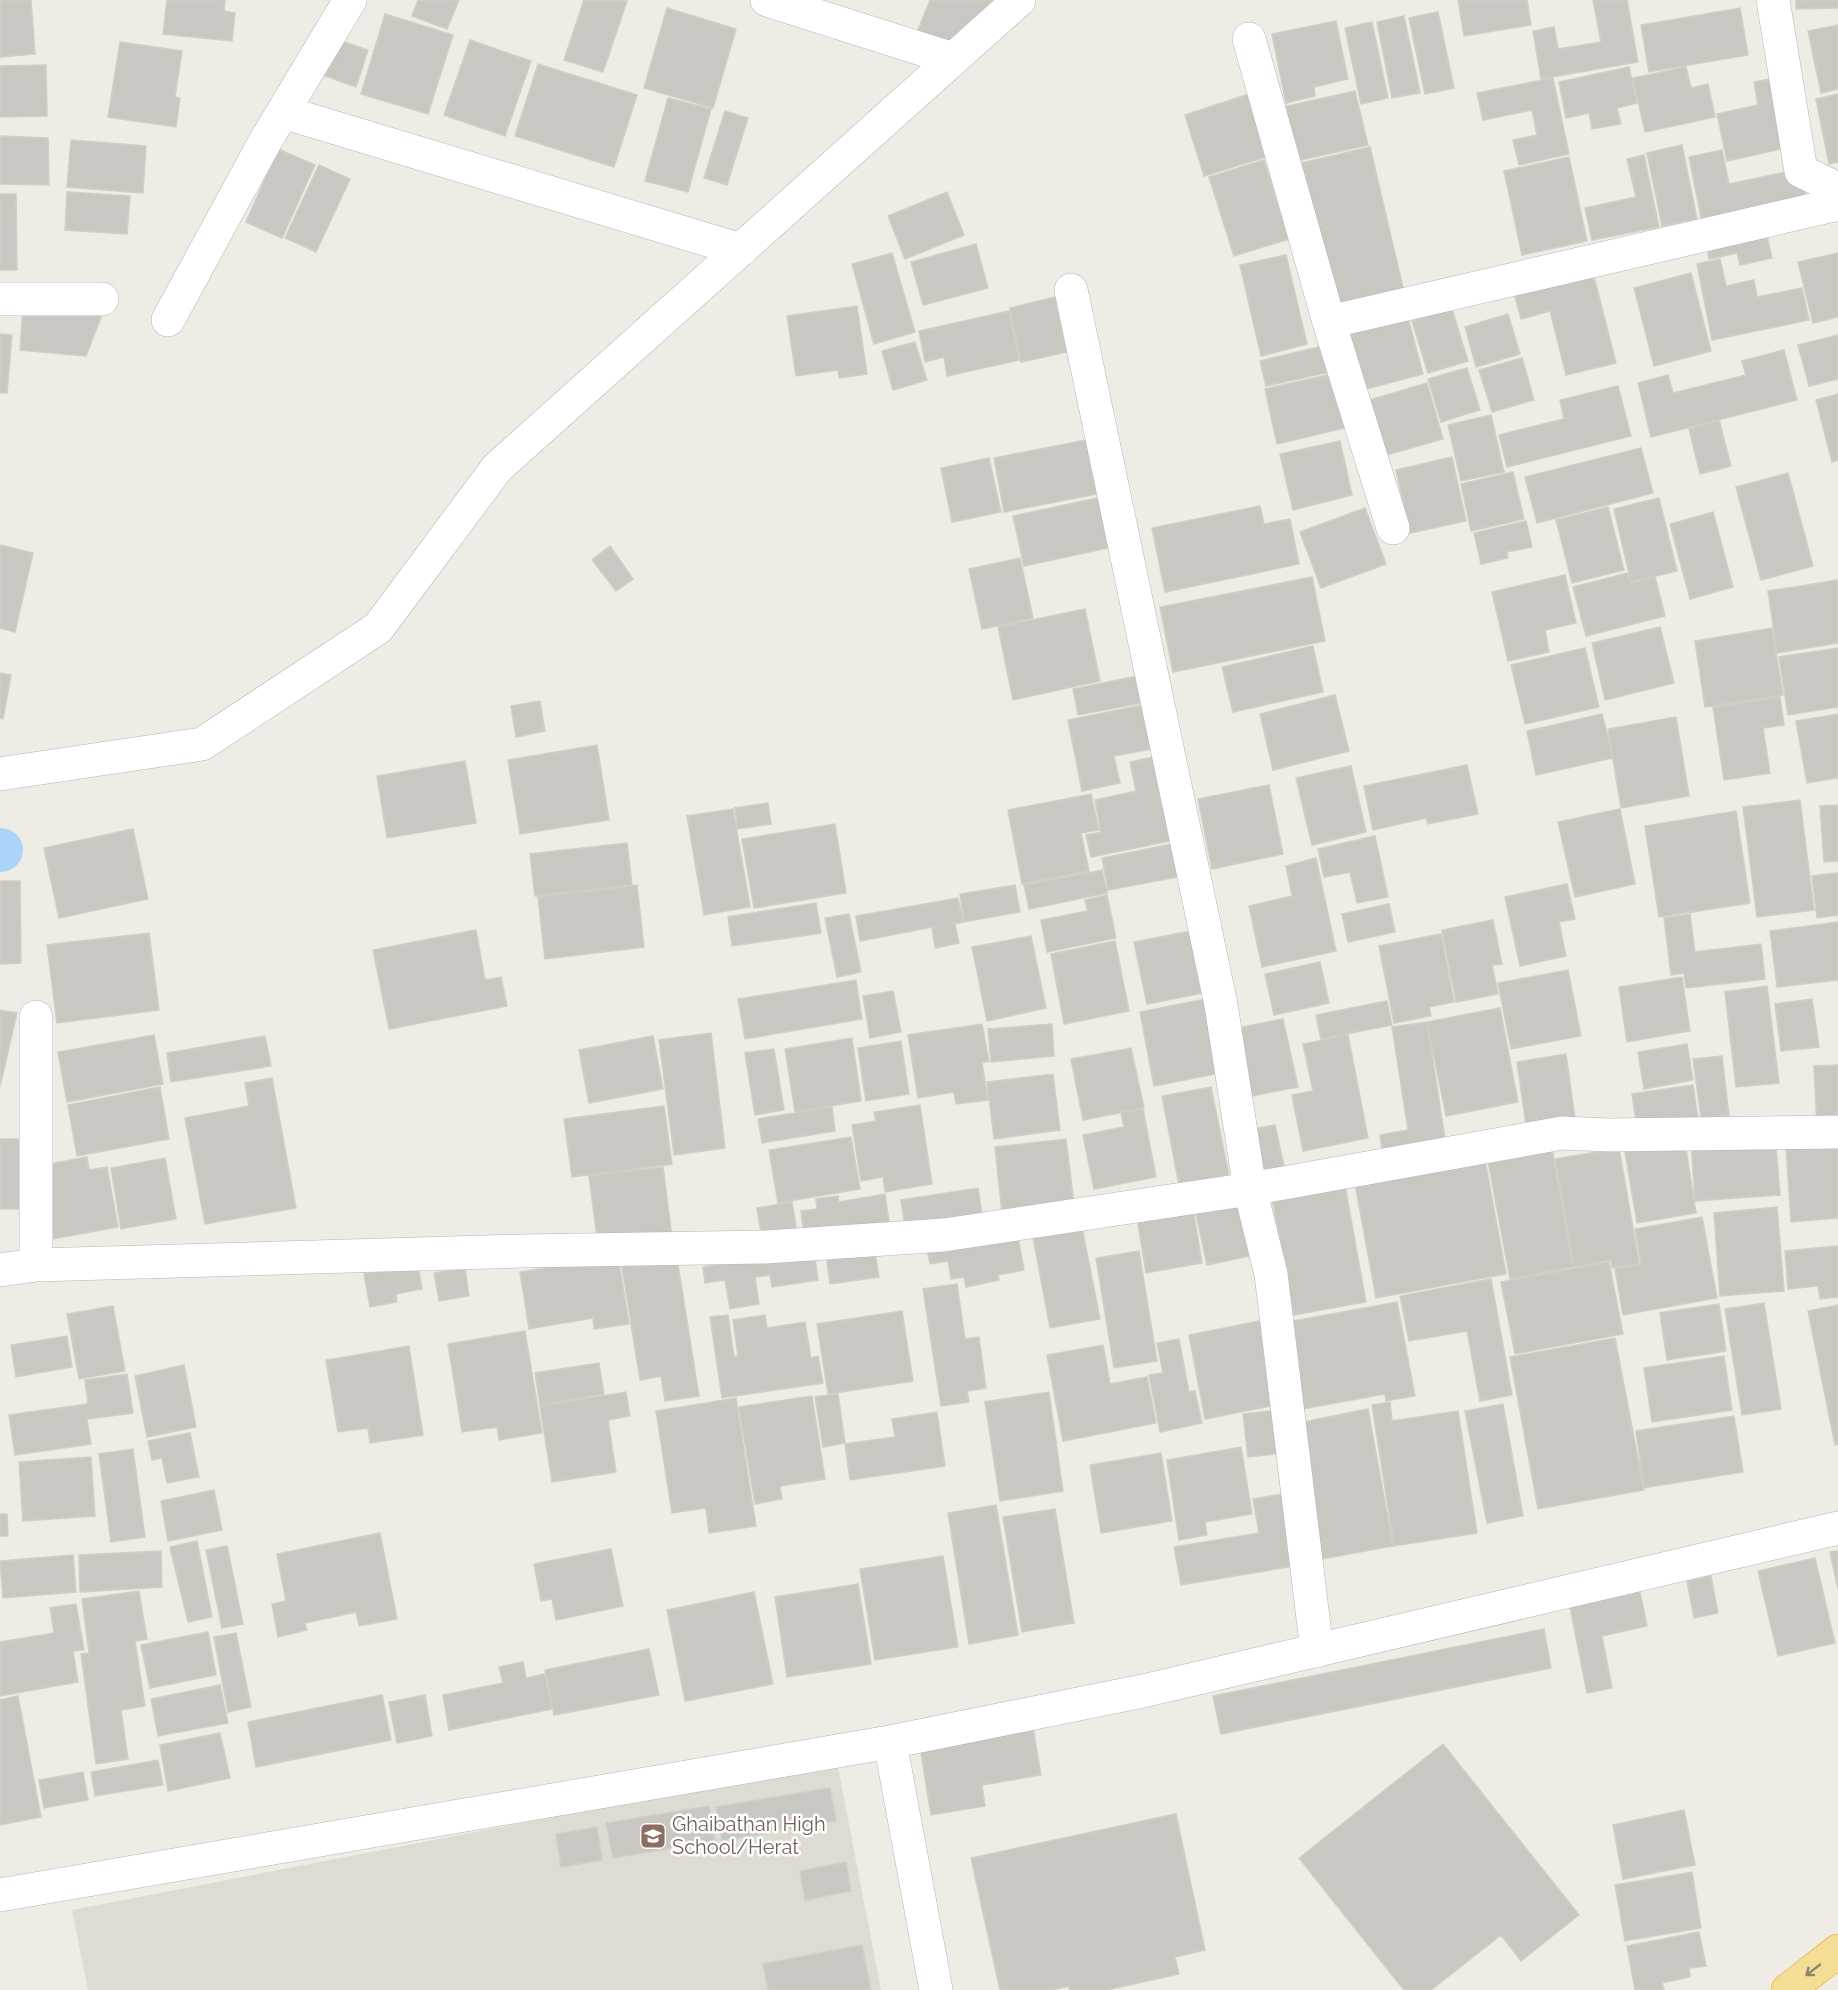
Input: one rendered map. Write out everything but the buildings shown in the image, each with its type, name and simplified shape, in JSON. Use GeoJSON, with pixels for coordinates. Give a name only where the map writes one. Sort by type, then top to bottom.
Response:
{"type":"FeatureCollection","features":[{"type":"Feature","properties":{"kind":"highway"},"geometry":{"type":"LineString","coordinates":[[1788,1990],[1838,1951]]}},
{"type":"Feature","properties":{"kind":"street"},"geometry":{"type":"LineString","coordinates":[[168,320],[283,112],[350,0]]}},
{"type":"Feature","properties":{"kind":"street"},"geometry":{"type":"LineString","coordinates":[[766,0],[953,59]]}},
{"type":"Feature","properties":{"kind":"street"},"geometry":{"type":"LineString","coordinates":[[0,774],[202,744],[378,628],[496,468],[1019,0]]}},
{"type":"Feature","properties":{"kind":"street"},"geometry":{"type":"LineString","coordinates":[[1773,0],[1801,171],[1838,189]]}},
{"type":"Feature","properties":{"kind":"street"},"geometry":{"type":"LineString","coordinates":[[1248,39],[1329,322],[1393,528]]}},
{"type":"Feature","properties":{"kind":"street"},"geometry":{"type":"LineString","coordinates":[[283,112],[741,250]]}},
{"type":"Feature","properties":{"kind":"street"},"geometry":{"type":"LineString","coordinates":[[1329,322],[1838,204]]}},
{"type":"Feature","properties":{"kind":"street"},"geometry":{"type":"LineString","coordinates":[[1071,290],[1221,1005],[1250,1189],[1271,1274],[1317,1651]]}},
{"type":"Feature","properties":{"kind":"street"},"geometry":{"type":"LineString","coordinates":[[0,298],[102,299]]}},
{"type":"Feature","properties":{"kind":"street"},"geometry":{"type":"LineString","coordinates":[[36,1017],[36,1265]]}},
{"type":"Feature","properties":{"kind":"street"},"geometry":{"type":"LineString","coordinates":[[0,1270],[36,1265],[523,1251],[766,1247],[944,1235],[1250,1189],[1563,1133],[1609,1136],[1838,1132]]}},
{"type":"Feature","properties":{"kind":"street"},"geometry":{"type":"LineString","coordinates":[[0,1895],[890,1742],[1143,1691],[1838,1528]]}},
{"type":"Feature","properties":{"kind":"street"},"geometry":{"type":"LineString","coordinates":[[890,1742],[936,1990]]}},
{"type":"Feature","properties":{"kind":"shaded area","name":"Ghaibathan High School/Herat"},"geometry":{"type":"Polygon","coordinates":[[[837,1762],[881,1990],[88,1990],[72,1910],[837,1762]]]}},
{"type":"Feature","properties":{"kind":"place","name":"Ghaibathan High School/Herat"},"geometry":{"type":"Point","coordinates":[653,1836]}}]}
